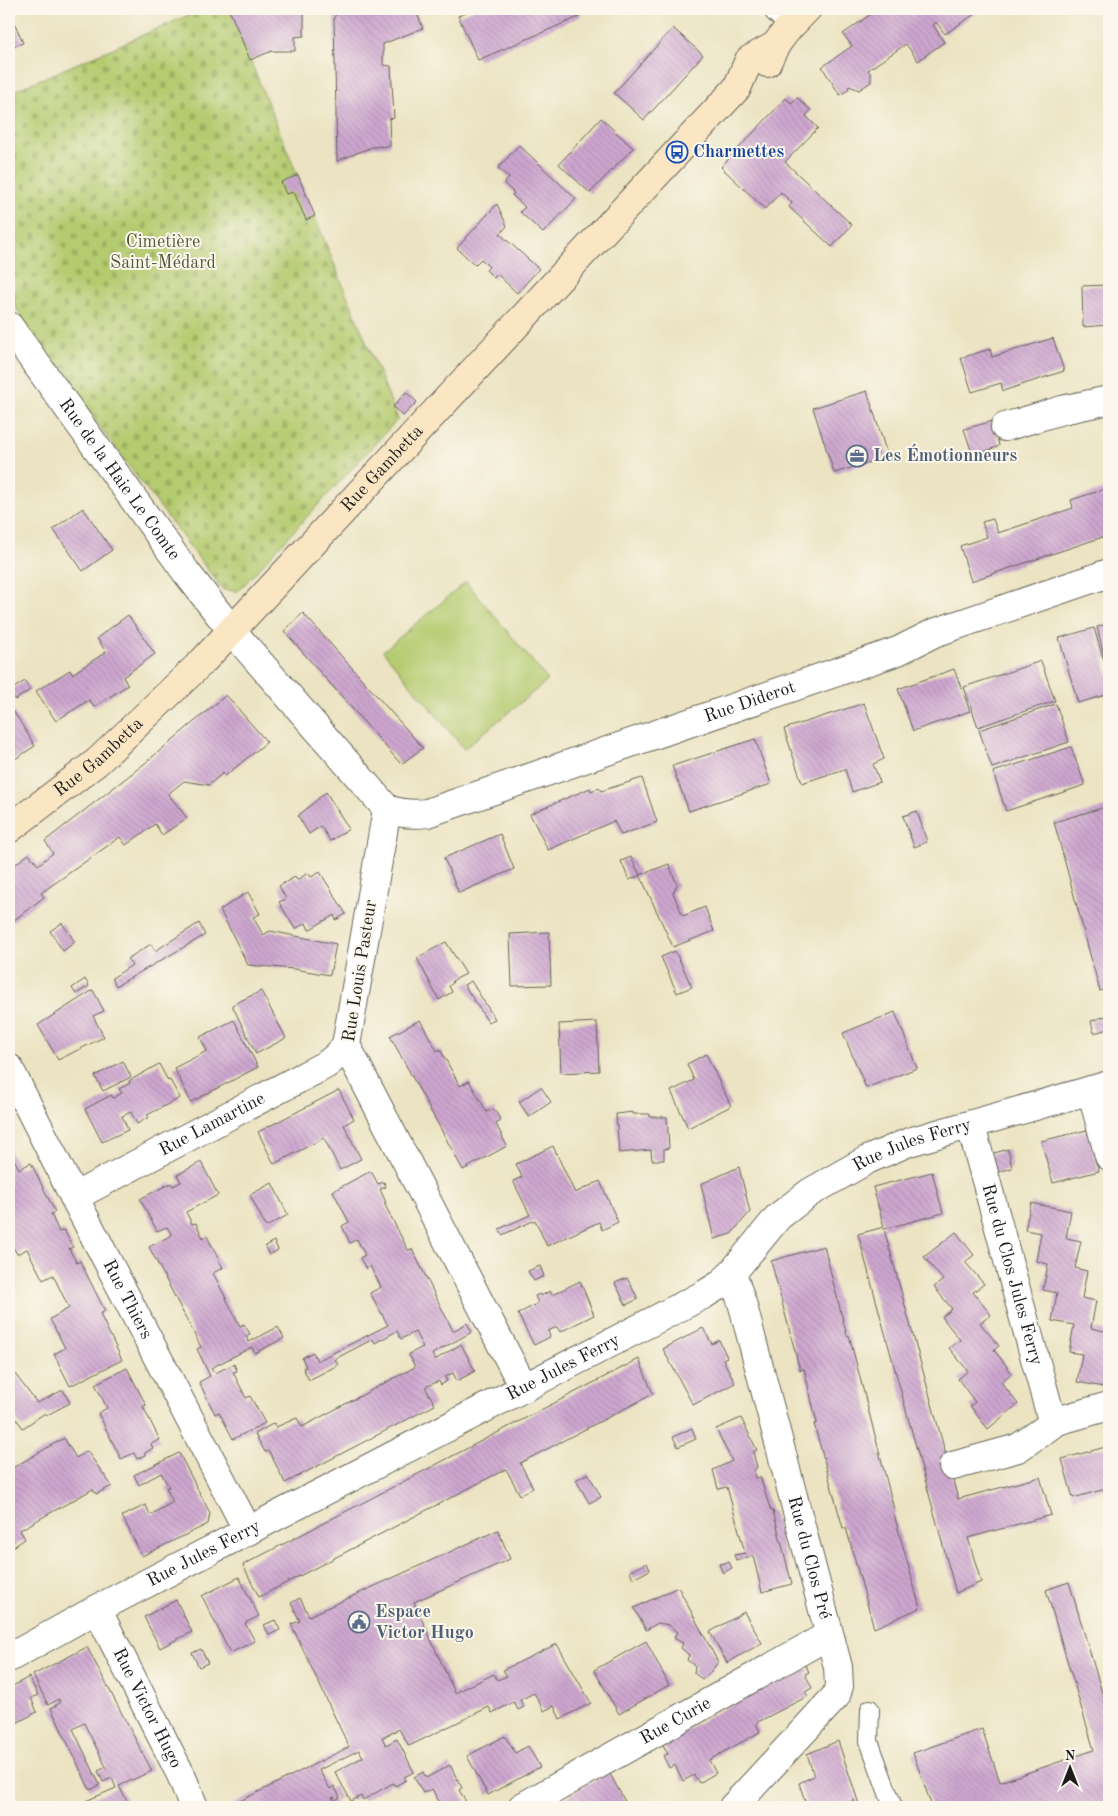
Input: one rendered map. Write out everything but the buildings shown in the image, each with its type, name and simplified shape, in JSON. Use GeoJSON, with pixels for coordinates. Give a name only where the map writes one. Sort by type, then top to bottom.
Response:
{"type":"FeatureCollection","features":[{"type":"Feature","properties":{"kind":"street","name":"Rue Gambetta"},"geometry":{"type":"LineString","coordinates":[[9,829],[97,762],[232,631],[737,88],[749,60],[774,46],[793,13]]}},
{"type":"Feature","properties":{"kind":"street","name":"Rue de la Haie Le Comte"},"geometry":{"type":"LineString","coordinates":[[9,326],[186,572],[232,631]]}},
{"type":"Feature","properties":{"kind":"street"},"geometry":{"type":"LineString","coordinates":[[1005,427],[1062,410],[1109,400]]}},
{"type":"Feature","properties":{"kind":"street","name":"Rue Diderot"},"geometry":{"type":"LineString","coordinates":[[387,809],[415,815],[427,813],[898,651],[934,633],[1109,573]]}},
{"type":"Feature","properties":{"kind":"street"},"geometry":{"type":"LineString","coordinates":[[232,631],[387,809]]}},
{"type":"Feature","properties":{"kind":"street","name":"Rue Louis Pasteur"},"geometry":{"type":"LineString","coordinates":[[387,809],[346,1045],[524,1388]]}},
{"type":"Feature","properties":{"kind":"street","name":"Rue Lamartine"},"geometry":{"type":"LineString","coordinates":[[74,1197],[326,1064],[338,1055],[346,1045]]}},
{"type":"Feature","properties":{"kind":"street","name":"Rue Thiers"},"geometry":{"type":"LineString","coordinates":[[9,1068],[248,1531]]}},
{"type":"Feature","properties":{"kind":"street"},"geometry":{"type":"LineString","coordinates":[[1100,1088],[1109,1156]]}},
{"type":"Feature","properties":{"kind":"street","name":"Rue Jules Ferry"},"geometry":{"type":"LineString","coordinates":[[9,1658],[97,1609],[705,1294],[721,1284],[778,1217],[808,1193],[887,1150],[909,1142],[1100,1088]]}},
{"type":"Feature","properties":{"kind":"street","name":"Rue du Clos Jules Ferry"},"geometry":{"type":"LineString","coordinates":[[971,1126],[1053,1424]]}},
{"type":"Feature","properties":{"kind":"street","name":"Rue du Clos Pré"},"geometry":{"type":"LineString","coordinates":[[732,1273],[743,1306],[838,1668],[839,1686],[836,1696],[733,1807]]}},
{"type":"Feature","properties":{"kind":"street"},"geometry":{"type":"LineString","coordinates":[[953,1466],[1018,1448],[1064,1418],[1109,1406]]}},
{"type":"Feature","properties":{"kind":"street","name":"Rue Victor Hugo"},"geometry":{"type":"LineString","coordinates":[[97,1609],[181,1775],[194,1807]]}},
{"type":"Feature","properties":{"kind":"street","name":"Rue Curie"},"geometry":{"type":"LineString","coordinates":[[522,1807],[829,1635]]}},
{"type":"Feature","properties":{"kind":"lane"},"geometry":{"type":"LineString","coordinates":[[870,1709],[869,1741],[893,1807]]}},
{"type":"Feature","properties":{"kind":"green space","name":"Cimetière Saint-Médard"},"geometry":{"type":"Polygon","coordinates":[[[203,9],[229,9],[398,419],[238,591],[223,590],[30,332],[9,295],[9,93],[203,9]]]}},
{"type":"Feature","properties":{"kind":"green space"},"geometry":{"type":"Polygon","coordinates":[[[466,582],[548,680],[464,749],[383,651],[466,582]]]}},
{"type":"Feature","properties":{"kind":"place","name":"Charmettes"},"geometry":{"type":"Point","coordinates":[677,152]}},
{"type":"Feature","properties":{"kind":"place","name":"Les Émotionneurs"},"geometry":{"type":"Point","coordinates":[857,456]}},
{"type":"Feature","properties":{"kind":"place","name":"Espace Victor Hugo"},"geometry":{"type":"Point","coordinates":[359,1622]}}]}
